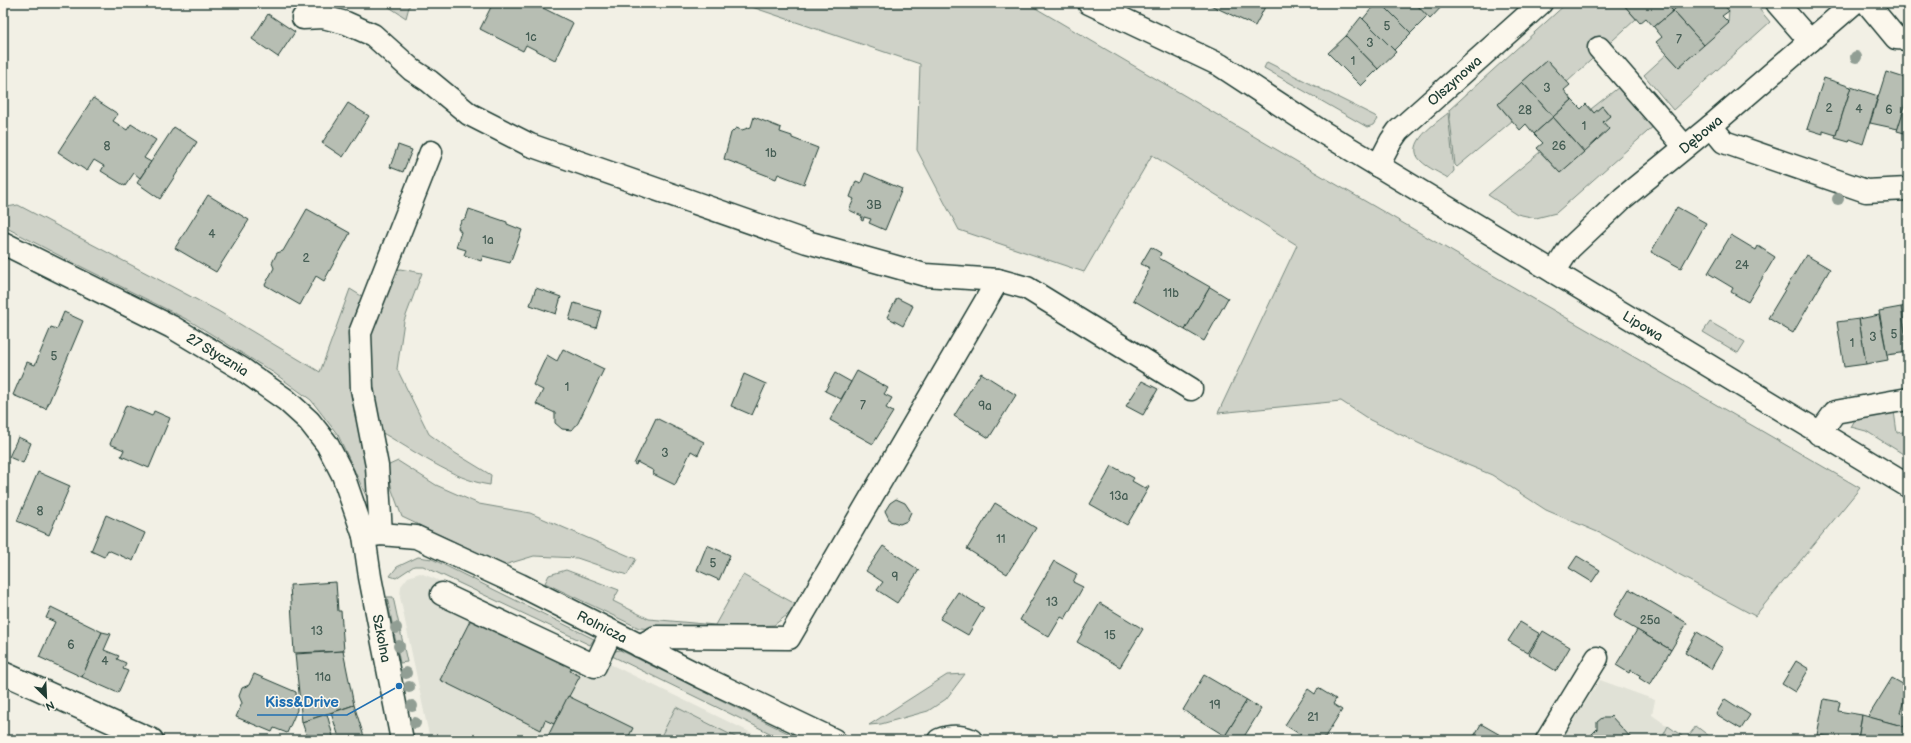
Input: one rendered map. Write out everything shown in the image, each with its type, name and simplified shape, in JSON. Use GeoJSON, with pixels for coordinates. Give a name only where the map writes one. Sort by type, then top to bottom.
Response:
{"type":"FeatureCollection","features":[{"type":"Feature","properties":{"kind":"street","name":"Lipowa"},"geometry":{"type":"LineString","coordinates":[[1091,3],[1220,64],[1319,130],[1819,434],[1908,486]]}},
{"type":"Feature","properties":{"kind":"street","name":"Olszynowa"},"geometry":{"type":"LineString","coordinates":[[1378,166],[1391,140],[1398,131],[1541,3]]}},
{"type":"Feature","properties":{"kind":"street"},"geometry":{"type":"LineString","coordinates":[[1777,3],[1810,41]]}},
{"type":"Feature","properties":{"kind":"street","name":"Dębowa"},"geometry":{"type":"LineString","coordinates":[[1554,272],[1569,249],[1622,198],[1711,126],[1854,3]]}},
{"type":"Feature","properties":{"kind":"street"},"geometry":{"type":"LineString","coordinates":[[1867,3],[1896,38],[1908,39]]}},
{"type":"Feature","properties":{"kind":"street"},"geometry":{"type":"LineString","coordinates":[[303,18],[323,17],[346,23],[373,35],[412,70],[429,81],[469,114],[530,145],[807,242],[925,274],[998,280],[1027,288],[1191,389]]}},
{"type":"Feature","properties":{"kind":"street"},"geometry":{"type":"LineString","coordinates":[[1599,48],[1685,147]]}},
{"type":"Feature","properties":{"kind":"street"},"geometry":{"type":"LineString","coordinates":[[1711,126],[1724,142],[1866,191],[1908,189]]}},
{"type":"Feature","properties":{"kind":"street"},"geometry":{"type":"LineString","coordinates":[[372,535],[377,466],[362,389],[360,333],[431,152]]}},
{"type":"Feature","properties":{"kind":"street","name":"27 Stycznia"},"geometry":{"type":"LineString","coordinates":[[3,243],[172,327],[242,369],[286,400],[309,421],[328,444],[372,535]]}},
{"type":"Feature","properties":{"kind":"street"},"geometry":{"type":"LineString","coordinates":[[640,646],[656,636],[789,638],[998,280]]}},
{"type":"Feature","properties":{"kind":"street"},"geometry":{"type":"LineString","coordinates":[[1819,434],[1835,412],[1908,398]]}},
{"type":"Feature","properties":{"kind":"street","name":"Rolnicza"},"geometry":{"type":"LineString","coordinates":[[372,535],[416,537],[520,585],[611,632],[834,740]]}},
{"type":"Feature","properties":{"kind":"street","name":"Szkolna"},"geometry":{"type":"LineString","coordinates":[[372,535],[370,577],[402,740]]}},
{"type":"Feature","properties":{"kind":"street"},"geometry":{"type":"LineString","coordinates":[[442,594],[596,666],[611,632]]}},
{"type":"Feature","properties":{"kind":"street"},"geometry":{"type":"LineString","coordinates":[[1547,740],[1597,658]]}},
{"type":"Feature","properties":{"kind":"street"},"geometry":{"type":"LineString","coordinates":[[3,673],[152,740]]}},
{"type":"Feature","properties":{"kind":"street"},"geometry":{"type":"LineString","coordinates":[[939,740],[965,737],[971,740]]}},
{"type":"Feature","properties":{"kind":"shaded area"},"geometry":{"type":"Polygon","coordinates":[[[383,3],[410,3],[406,18],[383,3]]]}},
{"type":"Feature","properties":{"kind":"shaded area"},"geometry":{"type":"Polygon","coordinates":[[[740,3],[1027,3],[1301,164],[1860,488],[1755,616],[1602,534],[1546,510],[1492,475],[1441,454],[1370,420],[1341,401],[1218,413],[1297,245],[1152,155],[1084,272],[959,230],[917,150],[920,64],[740,3]]]}},
{"type":"Feature","properties":{"kind":"shaded area"},"geometry":{"type":"Polygon","coordinates":[[[1567,3],[1622,3],[1636,19],[1567,82],[1547,60],[1498,104],[1512,121],[1457,167],[1455,165],[1449,110],[1567,3]]]}},
{"type":"Feature","properties":{"kind":"shaded area"},"geometry":{"type":"Polygon","coordinates":[[[1718,3],[1754,3],[1770,22],[1673,110],[1644,75],[1667,54],[1679,67],[1728,23],[1729,11],[1718,3]]]}},
{"type":"Feature","properties":{"kind":"shaded area"},"geometry":{"type":"Polygon","coordinates":[[[1267,62],[1375,116],[1378,119],[1374,125],[1367,127],[1264,68],[1267,62]]]}},
{"type":"Feature","properties":{"kind":"shaded area"},"geometry":{"type":"Polygon","coordinates":[[[1619,87],[1656,124],[1556,213],[1536,218],[1517,214],[1488,195],[1540,152],[1560,173],[1609,129],[1603,122],[1610,115],[1602,106],[1594,113],[1591,109],[1619,87]]]}},
{"type":"Feature","properties":{"kind":"shaded area"},"geometry":{"type":"Polygon","coordinates":[[[1448,113],[1454,171],[1448,178],[1424,164],[1416,154],[1416,148],[1418,141],[1423,134],[1448,113]]]}},
{"type":"Feature","properties":{"kind":"shaded area"},"geometry":{"type":"Polygon","coordinates":[[[18,205],[218,311],[320,372],[350,289],[363,297],[350,374],[366,456],[368,500],[338,435],[311,400],[274,373],[190,321],[3,226],[3,212],[7,207],[18,205]]]}},
{"type":"Feature","properties":{"kind":"shaded area"},"geometry":{"type":"Polygon","coordinates":[[[400,269],[422,273],[404,321],[397,369],[429,434],[455,453],[491,475],[490,485],[476,482],[447,470],[379,431],[372,400],[368,342],[393,272],[400,269]]]}},
{"type":"Feature","properties":{"kind":"shaded area"},"geometry":{"type":"Polygon","coordinates":[[[1710,322],[1745,342],[1738,353],[1703,332],[1710,322]]]}},
{"type":"Feature","properties":{"kind":"shaded area"},"geometry":{"type":"Polygon","coordinates":[[[1894,411],[1897,433],[1908,431],[1908,457],[1866,431],[1851,427],[1857,416],[1894,411]]]}},
{"type":"Feature","properties":{"kind":"shaded area"},"geometry":{"type":"Polygon","coordinates":[[[398,461],[436,485],[479,504],[530,513],[636,559],[627,575],[577,558],[534,556],[504,565],[402,517],[392,490],[387,466],[398,461]]]}},
{"type":"Feature","properties":{"kind":"shaded area"},"geometry":{"type":"Polygon","coordinates":[[[418,557],[432,559],[594,639],[590,645],[423,566],[414,566],[396,578],[390,576],[397,567],[418,557]]]}},
{"type":"Feature","properties":{"kind":"shaded area"},"geometry":{"type":"Polygon","coordinates":[[[566,570],[619,590],[613,601],[649,619],[715,625],[743,575],[799,606],[774,625],[678,630],[639,628],[545,583],[549,575],[566,570]]]}},
{"type":"Feature","properties":{"kind":"shaded area"},"geometry":{"type":"Polygon","coordinates":[[[420,573],[766,740],[430,740],[400,597],[401,586],[408,577],[420,573]]]}},
{"type":"Feature","properties":{"kind":"shaded area"},"geometry":{"type":"Polygon","coordinates":[[[387,597],[393,597],[407,662],[400,663],[387,597]]]}},
{"type":"Feature","properties":{"kind":"shaded area"},"geometry":{"type":"Polygon","coordinates":[[[620,650],[802,740],[784,740],[610,655],[615,651],[620,650]]]}},
{"type":"Feature","properties":{"kind":"shaded area"},"geometry":{"type":"Polygon","coordinates":[[[965,674],[946,699],[928,711],[881,724],[869,725],[947,675],[965,674]]]}},
{"type":"Feature","properties":{"kind":"shaded area"},"geometry":{"type":"Polygon","coordinates":[[[1600,680],[1655,700],[1652,715],[1686,739],[1696,726],[1714,740],[1561,740],[1600,680]]]}},
{"type":"Feature","properties":{"kind":"shaded area"},"geometry":{"type":"Polygon","coordinates":[[[676,707],[741,740],[659,740],[676,707]]]}},
{"type":"Feature","properties":{"kind":"shaded area"},"geometry":{"type":"Polygon","coordinates":[[[1668,726],[1686,739],[1696,726],[1714,740],[1661,740],[1668,726]]]}},
{"type":"Feature","properties":{"kind":"building"},"geometry":{"type":"Polygon","coordinates":[[[493,3],[533,3],[573,23],[555,60],[526,45],[523,51],[480,29],[493,3]]]}},
{"type":"Feature","properties":{"kind":"building"},"geometry":{"type":"Polygon","coordinates":[[[1206,3],[1267,3],[1255,26],[1206,3]]]}},
{"type":"Feature","properties":{"kind":"building"},"geometry":{"type":"Polygon","coordinates":[[[1376,3],[1381,3],[1411,33],[1394,50],[1363,19],[1376,3]]]}},
{"type":"Feature","properties":{"kind":"building"},"geometry":{"type":"Polygon","coordinates":[[[1381,3],[1415,3],[1428,16],[1411,33],[1381,3]]]}},
{"type":"Feature","properties":{"kind":"building"},"geometry":{"type":"Polygon","coordinates":[[[1415,3],[1445,3],[1430,19],[1415,3]]]}},
{"type":"Feature","properties":{"kind":"building"},"geometry":{"type":"Polygon","coordinates":[[[1622,3],[1666,3],[1673,11],[1654,27],[1646,18],[1640,23],[1622,3]]]}},
{"type":"Feature","properties":{"kind":"building"},"geometry":{"type":"Polygon","coordinates":[[[1666,3],[1681,3],[1673,11],[1666,3]]]}},
{"type":"Feature","properties":{"kind":"building"},"geometry":{"type":"Polygon","coordinates":[[[1681,3],[1710,3],[1713,6],[1717,3],[1722,3],[1729,11],[1722,16],[1729,23],[1704,45],[1673,11],[1681,3]]]}},
{"type":"Feature","properties":{"kind":"building"},"geometry":{"type":"Polygon","coordinates":[[[1673,11],[1704,45],[1679,67],[1656,42],[1662,37],[1654,27],[1673,11]]]}},
{"type":"Feature","properties":{"kind":"building"},"geometry":{"type":"Polygon","coordinates":[[[268,14],[295,32],[278,57],[252,39],[268,14]]]}},
{"type":"Feature","properties":{"kind":"building"},"geometry":{"type":"Polygon","coordinates":[[[1361,17],[1396,52],[1378,69],[1346,36],[1361,17]]]}},
{"type":"Feature","properties":{"kind":"building"},"geometry":{"type":"Polygon","coordinates":[[[1346,36],[1378,69],[1361,86],[1328,53],[1346,36]]]}},
{"type":"Feature","properties":{"kind":"building"},"geometry":{"type":"Polygon","coordinates":[[[1547,60],[1570,85],[1564,90],[1572,100],[1553,117],[1522,82],[1547,60]]]}},
{"type":"Feature","properties":{"kind":"building"},"geometry":{"type":"Polygon","coordinates":[[[1886,72],[1908,79],[1908,96],[1898,129],[1870,123],[1886,72]]]}},
{"type":"Feature","properties":{"kind":"building"},"geometry":{"type":"Polygon","coordinates":[[[1824,78],[1851,87],[1836,135],[1823,131],[1823,134],[1807,129],[1824,78]]]}},
{"type":"Feature","properties":{"kind":"building"},"geometry":{"type":"Polygon","coordinates":[[[1522,82],[1553,117],[1534,134],[1526,124],[1520,130],[1498,104],[1522,82]]]}},
{"type":"Feature","properties":{"kind":"building"},"geometry":{"type":"Polygon","coordinates":[[[1851,87],[1878,96],[1863,144],[1850,139],[1849,142],[1835,138],[1851,87]]]}},
{"type":"Feature","properties":{"kind":"building"},"geometry":{"type":"Polygon","coordinates":[[[1908,96],[1908,134],[1897,131],[1908,96]]]}},
{"type":"Feature","properties":{"kind":"building"},"geometry":{"type":"Polygon","coordinates":[[[93,98],[118,114],[113,121],[127,130],[131,124],[156,140],[144,158],[151,162],[140,178],[134,173],[125,186],[101,171],[104,166],[94,160],[87,171],[58,152],[93,98]]]}},
{"type":"Feature","properties":{"kind":"building"},"geometry":{"type":"Polygon","coordinates":[[[1572,100],[1581,109],[1586,104],[1594,113],[1602,106],[1610,116],[1603,122],[1609,129],[1584,152],[1553,117],[1572,100]]]}},
{"type":"Feature","properties":{"kind":"building"},"geometry":{"type":"Polygon","coordinates":[[[348,103],[369,116],[343,157],[322,143],[348,103]]]}},
{"type":"Feature","properties":{"kind":"building"},"geometry":{"type":"Polygon","coordinates":[[[754,117],[781,128],[780,132],[792,136],[792,138],[818,148],[804,184],[778,174],[776,179],[724,159],[731,133],[736,128],[742,130],[751,127],[754,117]]]}},
{"type":"Feature","properties":{"kind":"building"},"geometry":{"type":"Polygon","coordinates":[[[1553,117],[1584,152],[1560,173],[1537,148],[1543,143],[1534,134],[1553,117]]]}},
{"type":"Feature","properties":{"kind":"building"},"geometry":{"type":"Polygon","coordinates":[[[174,127],[197,142],[160,199],[137,183],[174,127]]]}},
{"type":"Feature","properties":{"kind":"building"},"geometry":{"type":"Polygon","coordinates":[[[398,145],[412,150],[403,172],[390,167],[398,145]]]}},
{"type":"Feature","properties":{"kind":"building"},"geometry":{"type":"Polygon","coordinates":[[[865,173],[902,189],[885,230],[869,223],[871,219],[864,217],[863,221],[861,220],[862,216],[849,210],[854,199],[850,197],[856,181],[861,183],[865,173]]]}},
{"type":"Feature","properties":{"kind":"building"},"geometry":{"type":"Polygon","coordinates":[[[208,195],[249,220],[216,272],[175,248],[208,195]]]}},
{"type":"Feature","properties":{"kind":"building"},"geometry":{"type":"Polygon","coordinates":[[[1677,207],[1706,223],[1681,268],[1651,252],[1677,207]]]}},
{"type":"Feature","properties":{"kind":"building"},"geometry":{"type":"Polygon","coordinates":[[[307,209],[350,233],[324,281],[316,276],[300,305],[265,285],[274,268],[272,263],[277,253],[283,251],[307,209]]]}},
{"type":"Feature","properties":{"kind":"building"},"geometry":{"type":"Polygon","coordinates":[[[469,209],[507,222],[507,224],[522,230],[510,263],[483,256],[481,261],[464,255],[466,250],[456,247],[461,232],[458,228],[461,221],[466,218],[469,209]]]}},
{"type":"Feature","properties":{"kind":"building"},"geometry":{"type":"Polygon","coordinates":[[[1731,235],[1756,250],[1758,246],[1775,257],[1748,302],[1731,292],[1733,288],[1708,273],[1731,235]]]}},
{"type":"Feature","properties":{"kind":"building"},"geometry":{"type":"Polygon","coordinates":[[[1151,247],[1161,253],[1159,258],[1210,287],[1185,330],[1133,300],[1150,268],[1141,264],[1151,247]]]}},
{"type":"Feature","properties":{"kind":"building"},"geometry":{"type":"Polygon","coordinates":[[[1806,255],[1830,269],[1793,333],[1768,318],[1806,255]]]}},
{"type":"Feature","properties":{"kind":"building"},"geometry":{"type":"Polygon","coordinates":[[[1210,287],[1228,298],[1204,341],[1185,330],[1210,287]]]}},
{"type":"Feature","properties":{"kind":"building"},"geometry":{"type":"Polygon","coordinates":[[[536,288],[561,297],[556,314],[530,305],[536,288]]]}},
{"type":"Feature","properties":{"kind":"building"},"geometry":{"type":"Polygon","coordinates":[[[897,298],[913,306],[903,326],[887,317],[897,298]]]}},
{"type":"Feature","properties":{"kind":"building"},"geometry":{"type":"Polygon","coordinates":[[[574,303],[601,311],[596,328],[569,320],[574,303]]]}},
{"type":"Feature","properties":{"kind":"building"},"geometry":{"type":"Polygon","coordinates":[[[1908,306],[1908,352],[1901,307],[1908,306]]]}},
{"type":"Feature","properties":{"kind":"building"},"geometry":{"type":"Polygon","coordinates":[[[1901,307],[1908,352],[1887,355],[1879,311],[1901,307]]]}},
{"type":"Feature","properties":{"kind":"building"},"geometry":{"type":"Polygon","coordinates":[[[64,312],[83,321],[46,409],[13,395],[27,362],[35,365],[51,327],[57,329],[64,312]]]}},
{"type":"Feature","properties":{"kind":"building"},"geometry":{"type":"Polygon","coordinates":[[[1879,315],[1888,360],[1866,364],[1859,319],[1879,315]]]}},
{"type":"Feature","properties":{"kind":"building"},"geometry":{"type":"Polygon","coordinates":[[[3,318],[7,320],[3,330],[3,318]]]}},
{"type":"Feature","properties":{"kind":"building"},"geometry":{"type":"Polygon","coordinates":[[[1859,319],[1866,364],[1844,367],[1837,322],[1859,319]]]}},
{"type":"Feature","properties":{"kind":"building"},"geometry":{"type":"Polygon","coordinates":[[[563,349],[604,369],[578,423],[572,430],[562,429],[555,423],[555,413],[536,404],[543,390],[533,385],[547,355],[557,361],[563,349]]]}},
{"type":"Feature","properties":{"kind":"building"},"geometry":{"type":"Polygon","coordinates":[[[857,371],[888,388],[884,394],[892,398],[886,408],[893,412],[873,444],[830,420],[857,371]]]}},
{"type":"Feature","properties":{"kind":"building"},"geometry":{"type":"Polygon","coordinates":[[[835,373],[851,382],[841,399],[825,391],[835,373]]]}},
{"type":"Feature","properties":{"kind":"building"},"geometry":{"type":"Polygon","coordinates":[[[981,373],[1016,395],[989,438],[954,416],[981,373]]]}},
{"type":"Feature","properties":{"kind":"building"},"geometry":{"type":"Polygon","coordinates":[[[744,374],[766,384],[752,415],[731,406],[744,374]]]}},
{"type":"Feature","properties":{"kind":"building"},"geometry":{"type":"Polygon","coordinates":[[[1142,381],[1158,389],[1143,415],[1126,406],[1142,381]]]}},
{"type":"Feature","properties":{"kind":"building"},"geometry":{"type":"Polygon","coordinates":[[[126,405],[152,416],[154,411],[170,418],[149,468],[121,456],[124,450],[110,444],[126,405]]]}},
{"type":"Feature","properties":{"kind":"building"},"geometry":{"type":"Polygon","coordinates":[[[656,418],[704,442],[698,455],[691,451],[675,485],[653,474],[654,471],[637,462],[636,465],[634,464],[656,418]]]}},
{"type":"Feature","properties":{"kind":"building"},"geometry":{"type":"Polygon","coordinates":[[[18,437],[31,443],[23,463],[9,457],[18,437]]]}},
{"type":"Feature","properties":{"kind":"building"},"geometry":{"type":"Polygon","coordinates":[[[1112,466],[1134,478],[1132,481],[1146,489],[1147,486],[1149,487],[1127,525],[1090,504],[1112,466]]]}},
{"type":"Feature","properties":{"kind":"building"},"geometry":{"type":"Polygon","coordinates":[[[38,472],[70,486],[49,535],[17,521],[38,472]]]}},
{"type":"Feature","properties":{"kind":"building"},"geometry":{"type":"Polygon","coordinates":[[[896,499],[905,503],[911,512],[907,521],[900,524],[890,521],[885,511],[890,503],[896,499]]]}},
{"type":"Feature","properties":{"kind":"building"},"geometry":{"type":"Polygon","coordinates":[[[995,503],[1036,528],[1007,574],[967,549],[995,503]]]}},
{"type":"Feature","properties":{"kind":"building"},"geometry":{"type":"Polygon","coordinates":[[[106,515],[145,533],[133,561],[108,550],[104,557],[91,551],[106,515]]]}},
{"type":"Feature","properties":{"kind":"building"},"geometry":{"type":"Polygon","coordinates":[[[707,545],[730,555],[719,580],[697,570],[707,545]]]}},
{"type":"Feature","properties":{"kind":"building"},"geometry":{"type":"Polygon","coordinates":[[[883,546],[919,570],[897,603],[877,590],[883,582],[866,571],[883,546]]]}},
{"type":"Feature","properties":{"kind":"building"},"geometry":{"type":"Polygon","coordinates":[[[1577,556],[1600,570],[1592,582],[1569,568],[1577,556]]]}},
{"type":"Feature","properties":{"kind":"building"},"geometry":{"type":"Polygon","coordinates":[[[1054,561],[1077,574],[1073,582],[1083,587],[1065,619],[1061,617],[1049,637],[1020,620],[1054,561]]]}},
{"type":"Feature","properties":{"kind":"building"},"geometry":{"type":"Polygon","coordinates":[[[336,582],[338,611],[341,611],[344,651],[294,653],[290,585],[336,582]]]}},
{"type":"Feature","properties":{"kind":"building"},"geometry":{"type":"Polygon","coordinates":[[[1629,589],[1687,623],[1671,650],[1613,616],[1629,589]]]}},
{"type":"Feature","properties":{"kind":"building"},"geometry":{"type":"Polygon","coordinates":[[[958,592],[984,608],[968,635],[940,619],[958,592]]]}},
{"type":"Feature","properties":{"kind":"building"},"geometry":{"type":"Polygon","coordinates":[[[1100,603],[1143,629],[1120,667],[1077,642],[1100,603]]]}},
{"type":"Feature","properties":{"kind":"building"},"geometry":{"type":"Polygon","coordinates":[[[51,607],[102,632],[82,677],[39,657],[55,622],[46,618],[51,607]]]}},
{"type":"Feature","properties":{"kind":"building"},"geometry":{"type":"Polygon","coordinates":[[[472,617],[572,667],[570,671],[580,676],[554,724],[545,720],[541,730],[440,680],[472,617]]]}},
{"type":"Feature","properties":{"kind":"building"},"geometry":{"type":"Polygon","coordinates":[[[1520,622],[1540,634],[1528,653],[1508,641],[1520,622]]]}},
{"type":"Feature","properties":{"kind":"building"},"geometry":{"type":"Polygon","coordinates":[[[1637,630],[1671,650],[1650,685],[1639,678],[1641,676],[1631,670],[1629,673],[1616,665],[1637,630]]]}},
{"type":"Feature","properties":{"kind":"building"},"geometry":{"type":"Polygon","coordinates":[[[1543,631],[1570,647],[1556,671],[1529,654],[1543,631]]]}},
{"type":"Feature","properties":{"kind":"building"},"geometry":{"type":"Polygon","coordinates":[[[102,632],[111,634],[104,650],[119,656],[117,659],[126,663],[123,669],[128,671],[118,693],[82,677],[102,632]]]}},
{"type":"Feature","properties":{"kind":"building"},"geometry":{"type":"Polygon","coordinates":[[[1697,632],[1723,648],[1711,669],[1685,653],[1697,632]]]}},
{"type":"Feature","properties":{"kind":"building"},"geometry":{"type":"Polygon","coordinates":[[[343,651],[354,705],[302,722],[295,654],[343,651]]]}},
{"type":"Feature","properties":{"kind":"building"},"geometry":{"type":"Polygon","coordinates":[[[1796,661],[1809,669],[1795,692],[1782,684],[1796,661]]]}},
{"type":"Feature","properties":{"kind":"building"},"geometry":{"type":"Polygon","coordinates":[[[254,674],[296,692],[297,710],[287,733],[274,728],[272,732],[236,717],[242,703],[239,696],[242,688],[249,685],[254,674]]]}},
{"type":"Feature","properties":{"kind":"building"},"geometry":{"type":"Polygon","coordinates":[[[1204,675],[1247,700],[1225,736],[1183,710],[1204,675]]]}},
{"type":"Feature","properties":{"kind":"building"},"geometry":{"type":"Polygon","coordinates":[[[1892,678],[1908,687],[1900,713],[1908,714],[1906,729],[1906,727],[1868,717],[1892,678]]]}},
{"type":"Feature","properties":{"kind":"building"},"geometry":{"type":"Polygon","coordinates":[[[1318,688],[1336,699],[1333,704],[1342,710],[1323,740],[1309,740],[1285,725],[1308,689],[1315,694],[1318,688]]]}},
{"type":"Feature","properties":{"kind":"building"},"geometry":{"type":"Polygon","coordinates":[[[568,696],[633,728],[627,740],[546,740],[568,696]]]}},
{"type":"Feature","properties":{"kind":"building"},"geometry":{"type":"Polygon","coordinates":[[[1725,699],[1750,715],[1741,729],[1716,714],[1725,699]]]}},
{"type":"Feature","properties":{"kind":"building"},"geometry":{"type":"Polygon","coordinates":[[[1824,699],[1840,702],[1838,711],[1862,715],[1858,740],[1844,740],[1817,735],[1824,699]]]}},
{"type":"Feature","properties":{"kind":"building"},"geometry":{"type":"Polygon","coordinates":[[[1247,700],[1261,709],[1242,740],[1232,740],[1225,736],[1247,700]]]}},
{"type":"Feature","properties":{"kind":"building"},"geometry":{"type":"Polygon","coordinates":[[[354,705],[365,740],[340,740],[331,713],[354,705]]]}},
{"type":"Feature","properties":{"kind":"building"},"geometry":{"type":"Polygon","coordinates":[[[327,714],[334,740],[308,740],[302,722],[327,714]]]}},
{"type":"Feature","properties":{"kind":"building"},"geometry":{"type":"Polygon","coordinates":[[[1862,715],[1906,727],[1904,740],[1858,740],[1862,715]]]}},
{"type":"Feature","properties":{"kind":"building"},"geometry":{"type":"Polygon","coordinates":[[[1611,716],[1633,740],[1586,740],[1597,729],[1597,722],[1602,718],[1609,718],[1611,716]]]}},
{"type":"Feature","properties":{"kind":"building"},"geometry":{"type":"Polygon","coordinates":[[[1481,724],[1509,740],[1472,740],[1481,724]]]}},
{"type":"Feature","properties":{"kind":"building"},"geometry":{"type":"Polygon","coordinates":[[[1378,734],[1405,740],[1377,740],[1378,734]]]}},
{"type":"Feature","properties":{"kind":"place","name":"Kiss&Drive"},"geometry":{"type":"Point","coordinates":[399,686]}}]}
